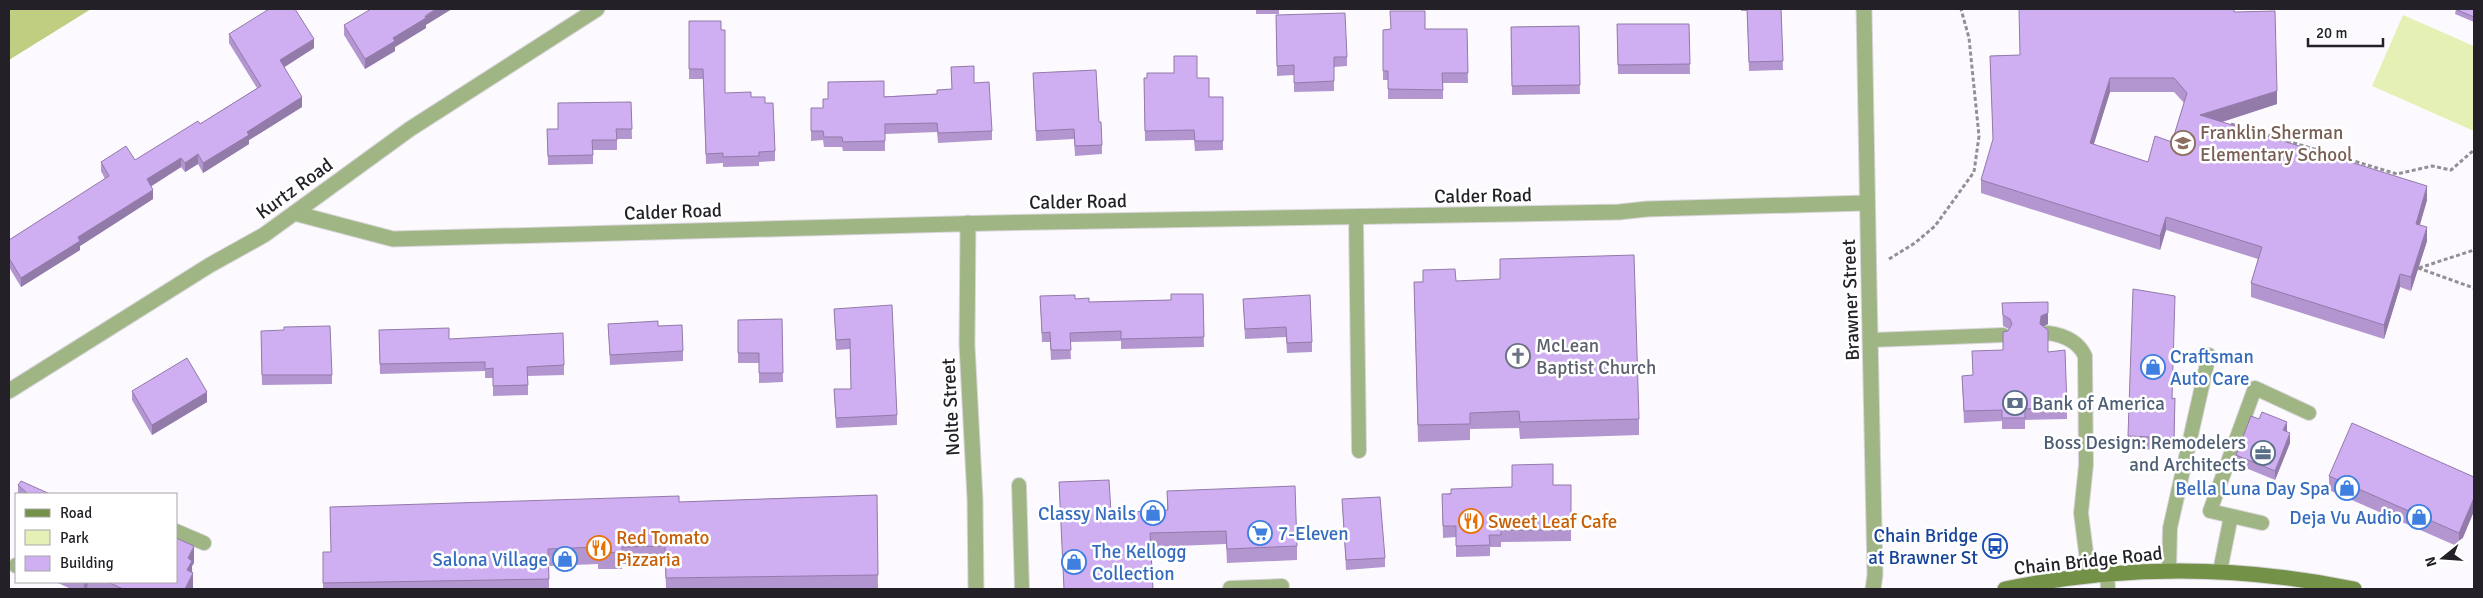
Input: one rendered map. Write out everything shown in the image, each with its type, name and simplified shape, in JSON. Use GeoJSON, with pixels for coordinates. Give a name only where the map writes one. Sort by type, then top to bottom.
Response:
{"type":"FeatureCollection","features":[{"type":"Feature","properties":{"kind":"main road","name":"Chain Bridge Road"},"geometry":{"type":"LineString","coordinates":[[2005,589],[2107,573],[2169,570],[2220,571],[2282,577],[2354,589]]}},
{"type":"Feature","properties":{"kind":"street","name":"Kurtz Road"},"geometry":{"type":"LineString","coordinates":[[9,391],[210,265],[264,234],[410,129],[597,9]]}},
{"type":"Feature","properties":{"kind":"street","name":"Brawner Street"},"geometry":{"type":"LineString","coordinates":[[1864,9],[1866,204],[1872,340],[1875,575],[1873,589]]}},
{"type":"Feature","properties":{"kind":"street","name":"Calder Road"},"geometry":{"type":"LineString","coordinates":[[294,213],[393,239],[968,223],[1356,218],[1619,212],[1656,208],[1866,204]]}},
{"type":"Feature","properties":{"kind":"street","name":"Nolte Street"},"geometry":{"type":"LineString","coordinates":[[968,223],[967,345],[975,500],[976,589]]}},
{"type":"Feature","properties":{"kind":"lane"},"geometry":{"type":"LineString","coordinates":[[1356,218],[1359,451]]}},
{"type":"Feature","properties":{"kind":"lane"},"geometry":{"type":"LineString","coordinates":[[2048,333],[2074,342],[2081,348],[2085,356],[2086,465],[2081,513],[2088,576]]}},
{"type":"Feature","properties":{"kind":"lane"},"geometry":{"type":"LineString","coordinates":[[1872,340],[2003,335]]}},
{"type":"Feature","properties":{"kind":"lane"},"geometry":{"type":"LineString","coordinates":[[2169,570],[2170,528],[2209,355]]}},
{"type":"Feature","properties":{"kind":"lane"},"geometry":{"type":"LineString","coordinates":[[2262,523],[2210,511],[2255,388],[2308,413]]}},
{"type":"Feature","properties":{"kind":"lane"},"geometry":{"type":"LineString","coordinates":[[1020,485],[1022,589]]}},
{"type":"Feature","properties":{"kind":"lane"},"geometry":{"type":"LineString","coordinates":[[2220,571],[2230,516]]}},
{"type":"Feature","properties":{"kind":"lane"},"geometry":{"type":"LineString","coordinates":[[178,532],[204,543]]}},
{"type":"Feature","properties":{"kind":"lane"},"geometry":{"type":"LineString","coordinates":[[2107,573],[2108,589]]}},
{"type":"Feature","properties":{"kind":"lane"},"geometry":{"type":"LineString","coordinates":[[1230,588],[1282,586]]}},
{"type":"Feature","properties":{"kind":"path"},"geometry":{"type":"LineString","coordinates":[[1868,260],[1890,259],[1915,243],[1935,226],[1974,172],[1979,136],[1969,38],[1960,9]]}},
{"type":"Feature","properties":{"kind":"path"},"geometry":{"type":"LineString","coordinates":[[2231,124],[2397,174],[2432,166],[2451,170],[2474,150]]}},
{"type":"Feature","properties":{"kind":"path"},"geometry":{"type":"LineString","coordinates":[[2474,250],[2418,268],[2474,288]]}},
{"type":"Feature","properties":{"kind":"green space"},"geometry":{"type":"Polygon","coordinates":[[[9,9],[91,9],[9,60],[9,9]]]}},
{"type":"Feature","properties":{"kind":"green space"},"geometry":{"type":"Polygon","coordinates":[[[2403,15],[2474,46],[2474,131],[2372,86],[2403,15]]]}},
{"type":"Feature","properties":{"kind":"building"},"geometry":{"type":"Polygon","coordinates":[[[269,9],[295,9],[314,39],[280,60],[302,97],[247,132],[249,135],[203,163],[198,154],[185,163],[181,158],[147,179],[153,190],[78,237],[80,241],[21,278],[9,258],[9,240],[109,176],[101,162],[126,146],[135,160],[198,121],[200,124],[261,86],[229,34],[269,9]]]}},
{"type":"Feature","properties":{"kind":"building"},"geometry":{"type":"Polygon","coordinates":[[[371,9],[436,9],[425,16],[426,18],[393,38],[395,41],[365,59],[344,25],[371,9]]]}},
{"type":"Feature","properties":{"kind":"building"},"geometry":{"type":"Polygon","coordinates":[[[1747,9],[1781,9],[1783,61],[1749,62],[1747,9]]]}},
{"type":"Feature","properties":{"kind":"building"},"geometry":{"type":"Polygon","coordinates":[[[2019,9],[2234,9],[2234,12],[2275,11],[2277,91],[2200,115],[2427,186],[2416,224],[2427,227],[2411,277],[2400,274],[2384,325],[2251,283],[2262,247],[2166,217],[2160,236],[1981,180],[1993,139],[1990,56],[2020,55],[2019,9]],[[2110,78],[2090,143],[2148,162],[2155,136],[2172,142],[2187,93],[2174,78],[2110,78]]]}},
{"type":"Feature","properties":{"kind":"building"},"geometry":{"type":"Polygon","coordinates":[[[2455,9],[2474,9],[2474,17],[2455,9]]]}},
{"type":"Feature","properties":{"kind":"building"},"geometry":{"type":"Polygon","coordinates":[[[1390,11],[1425,11],[1425,29],[1467,29],[1468,73],[1442,73],[1443,90],[1388,89],[1388,71],[1383,71],[1383,30],[1391,29],[1390,11]]]}},
{"type":"Feature","properties":{"kind":"building"},"geometry":{"type":"Polygon","coordinates":[[[1345,13],[1347,57],[1334,57],[1334,81],[1294,83],[1294,65],[1277,66],[1276,15],[1345,13]]]}},
{"type":"Feature","properties":{"kind":"building"},"geometry":{"type":"Polygon","coordinates":[[[689,21],[721,21],[721,30],[725,30],[725,93],[751,92],[751,97],[765,97],[765,103],[773,103],[775,151],[759,152],[759,156],[723,157],[723,153],[706,154],[703,69],[689,69],[689,21]]]}},
{"type":"Feature","properties":{"kind":"building"},"geometry":{"type":"Polygon","coordinates":[[[1617,24],[1689,24],[1690,64],[1618,65],[1617,24]]]}},
{"type":"Feature","properties":{"kind":"building"},"geometry":{"type":"Polygon","coordinates":[[[1579,26],[1580,85],[1512,86],[1511,27],[1579,26]]]}},
{"type":"Feature","properties":{"kind":"building"},"geometry":{"type":"Polygon","coordinates":[[[1174,56],[1197,56],[1197,78],[1209,78],[1209,97],[1223,97],[1223,141],[1195,141],[1194,130],[1145,131],[1144,78],[1147,78],[1147,73],[1174,73],[1174,56]]]}},
{"type":"Feature","properties":{"kind":"building"},"geometry":{"type":"Polygon","coordinates":[[[974,66],[974,83],[989,82],[992,131],[938,133],[937,123],[885,124],[885,141],[843,142],[842,137],[824,137],[823,131],[811,131],[811,108],[823,108],[823,99],[828,99],[828,82],[884,81],[884,97],[937,94],[937,90],[952,89],[951,67],[974,66]]]}},
{"type":"Feature","properties":{"kind":"building"},"geometry":{"type":"Polygon","coordinates":[[[1096,70],[1102,145],[1075,146],[1074,129],[1036,131],[1033,73],[1096,70]]]}},
{"type":"Feature","properties":{"kind":"building"},"geometry":{"type":"Polygon","coordinates":[[[631,102],[632,129],[616,129],[617,140],[592,140],[593,155],[548,156],[547,129],[558,129],[558,103],[631,102]]]}},
{"type":"Feature","properties":{"kind":"building","name":"McLean Baptist Church"},"geometry":{"type":"Polygon","coordinates":[[[1634,255],[1639,419],[1520,422],[1519,411],[1470,413],[1470,424],[1418,425],[1414,282],[1423,282],[1423,270],[1455,269],[1456,281],[1500,279],[1500,259],[1634,255]]]}},
{"type":"Feature","properties":{"kind":"building","name":"Craftsman Auto Care"},"geometry":{"type":"Polygon","coordinates":[[[2133,289],[2175,296],[2172,399],[2175,398],[2174,438],[2128,436],[2133,289]]]}},
{"type":"Feature","properties":{"kind":"building"},"geometry":{"type":"Polygon","coordinates":[[[1171,294],[1203,294],[1204,337],[1121,339],[1121,331],[1070,333],[1071,350],[1051,350],[1050,332],[1042,333],[1040,296],[1075,295],[1075,299],[1089,298],[1089,302],[1171,300],[1171,294]]]}},
{"type":"Feature","properties":{"kind":"building"},"geometry":{"type":"Polygon","coordinates":[[[1310,295],[1312,342],[1287,343],[1286,327],[1245,329],[1243,299],[1310,295]]]}},
{"type":"Feature","properties":{"kind":"building","name":"Bank of America"},"geometry":{"type":"Polygon","coordinates":[[[2048,302],[2048,313],[2041,316],[2040,324],[2048,330],[2048,352],[2065,350],[2067,407],[2025,409],[2025,418],[2002,418],[2002,410],[1964,411],[1962,376],[1973,375],[1972,351],[2003,350],[2003,332],[2008,331],[2012,324],[2010,319],[2003,315],[2002,303],[2048,302]]]}},
{"type":"Feature","properties":{"kind":"building"},"geometry":{"type":"Polygon","coordinates":[[[892,305],[897,415],[836,418],[834,389],[851,389],[850,339],[836,340],[834,309],[892,305]]]}},
{"type":"Feature","properties":{"kind":"building"},"geometry":{"type":"Polygon","coordinates":[[[782,319],[783,373],[759,373],[759,353],[738,353],[738,320],[782,319]]]}},
{"type":"Feature","properties":{"kind":"building"},"geometry":{"type":"Polygon","coordinates":[[[658,321],[658,326],[682,325],[683,351],[610,355],[608,324],[658,321]]]}},
{"type":"Feature","properties":{"kind":"building"},"geometry":{"type":"Polygon","coordinates":[[[330,326],[332,375],[262,375],[261,331],[284,330],[284,327],[330,326]]]}},
{"type":"Feature","properties":{"kind":"building"},"geometry":{"type":"Polygon","coordinates":[[[449,328],[449,339],[563,333],[564,365],[527,367],[528,385],[493,386],[493,368],[485,369],[485,362],[380,364],[379,330],[449,328]]]}},
{"type":"Feature","properties":{"kind":"building"},"geometry":{"type":"Polygon","coordinates":[[[187,358],[207,392],[152,425],[132,391],[187,358]]]}},
{"type":"Feature","properties":{"kind":"building","name":"Boss Design: Remodelers and Architects"},"geometry":{"type":"Polygon","coordinates":[[[2262,412],[2287,422],[2283,430],[2290,433],[2275,471],[2236,455],[2251,416],[2259,419],[2262,412]]]}},
{"type":"Feature","properties":{"kind":"building"},"geometry":{"type":"Polygon","coordinates":[[[2352,423],[2474,477],[2474,498],[2459,533],[2329,476],[2352,423]]]}},
{"type":"Feature","properties":{"kind":"building"},"geometry":{"type":"Polygon","coordinates":[[[1553,464],[1553,485],[1571,485],[1571,530],[1501,530],[1501,535],[1489,535],[1490,545],[1456,546],[1456,526],[1443,526],[1442,494],[1451,494],[1451,489],[1512,487],[1512,465],[1553,464]]]}},
{"type":"Feature","properties":{"kind":"building"},"geometry":{"type":"Polygon","coordinates":[[[1109,480],[1111,513],[1168,510],[1167,491],[1295,486],[1297,546],[1227,549],[1226,531],[1150,533],[1153,589],[1064,589],[1059,482],[1109,480]]]}},
{"type":"Feature","properties":{"kind":"building"},"geometry":{"type":"Polygon","coordinates":[[[21,481],[48,493],[27,493],[18,485],[21,481]]]}},
{"type":"Feature","properties":{"kind":"building"},"geometry":{"type":"Polygon","coordinates":[[[877,495],[878,575],[666,578],[665,546],[622,547],[622,552],[598,553],[598,547],[548,549],[549,579],[323,583],[323,552],[331,552],[330,507],[679,496],[679,502],[877,495]]]}},
{"type":"Feature","properties":{"kind":"building"},"geometry":{"type":"Polygon","coordinates":[[[1380,497],[1385,558],[1346,560],[1342,499],[1380,497]]]}},
{"type":"Feature","properties":{"kind":"building"},"geometry":{"type":"Polygon","coordinates":[[[178,539],[194,546],[188,558],[192,561],[187,570],[193,573],[185,589],[123,589],[110,583],[178,583],[178,539]]]}},
{"type":"Feature","properties":{"kind":"place","name":"Franklin Sherman Elementary School"},"geometry":{"type":"Point","coordinates":[2183,143]}},
{"type":"Feature","properties":{"kind":"place","name":"McLean Baptist Church"},"geometry":{"type":"Point","coordinates":[1518,356]}},
{"type":"Feature","properties":{"kind":"place","name":"Craftsman Auto Care"},"geometry":{"type":"Point","coordinates":[2153,367]}},
{"type":"Feature","properties":{"kind":"place","name":"Bank of America"},"geometry":{"type":"Point","coordinates":[2015,403]}},
{"type":"Feature","properties":{"kind":"place","name":"Boss Design: Remodelers and Architects"},"geometry":{"type":"Point","coordinates":[2263,453]}},
{"type":"Feature","properties":{"kind":"place","name":"Bella Luna Day Spa"},"geometry":{"type":"Point","coordinates":[2347,488]}},
{"type":"Feature","properties":{"kind":"place","name":"Classy Nails"},"geometry":{"type":"Point","coordinates":[1153,513]}},
{"type":"Feature","properties":{"kind":"place","name":"Deja Vu Audio"},"geometry":{"type":"Point","coordinates":[2419,517]}},
{"type":"Feature","properties":{"kind":"place","name":"Sweet Leaf Cafe"},"geometry":{"type":"Point","coordinates":[1471,521]}},
{"type":"Feature","properties":{"kind":"place","name":"7-Eleven"},"geometry":{"type":"Point","coordinates":[1260,533]}},
{"type":"Feature","properties":{"kind":"place","name":"Chain Bridge at Brawner St"},"geometry":{"type":"Point","coordinates":[1995,546]}},
{"type":"Feature","properties":{"kind":"place","name":"Red Tomato Pizzaria"},"geometry":{"type":"Point","coordinates":[599,548]}},
{"type":"Feature","properties":{"kind":"place","name":"Salona Village"},"geometry":{"type":"Point","coordinates":[565,559]}},
{"type":"Feature","properties":{"kind":"place","name":"The Kellogg Collection"},"geometry":{"type":"Point","coordinates":[1074,562]}}]}
